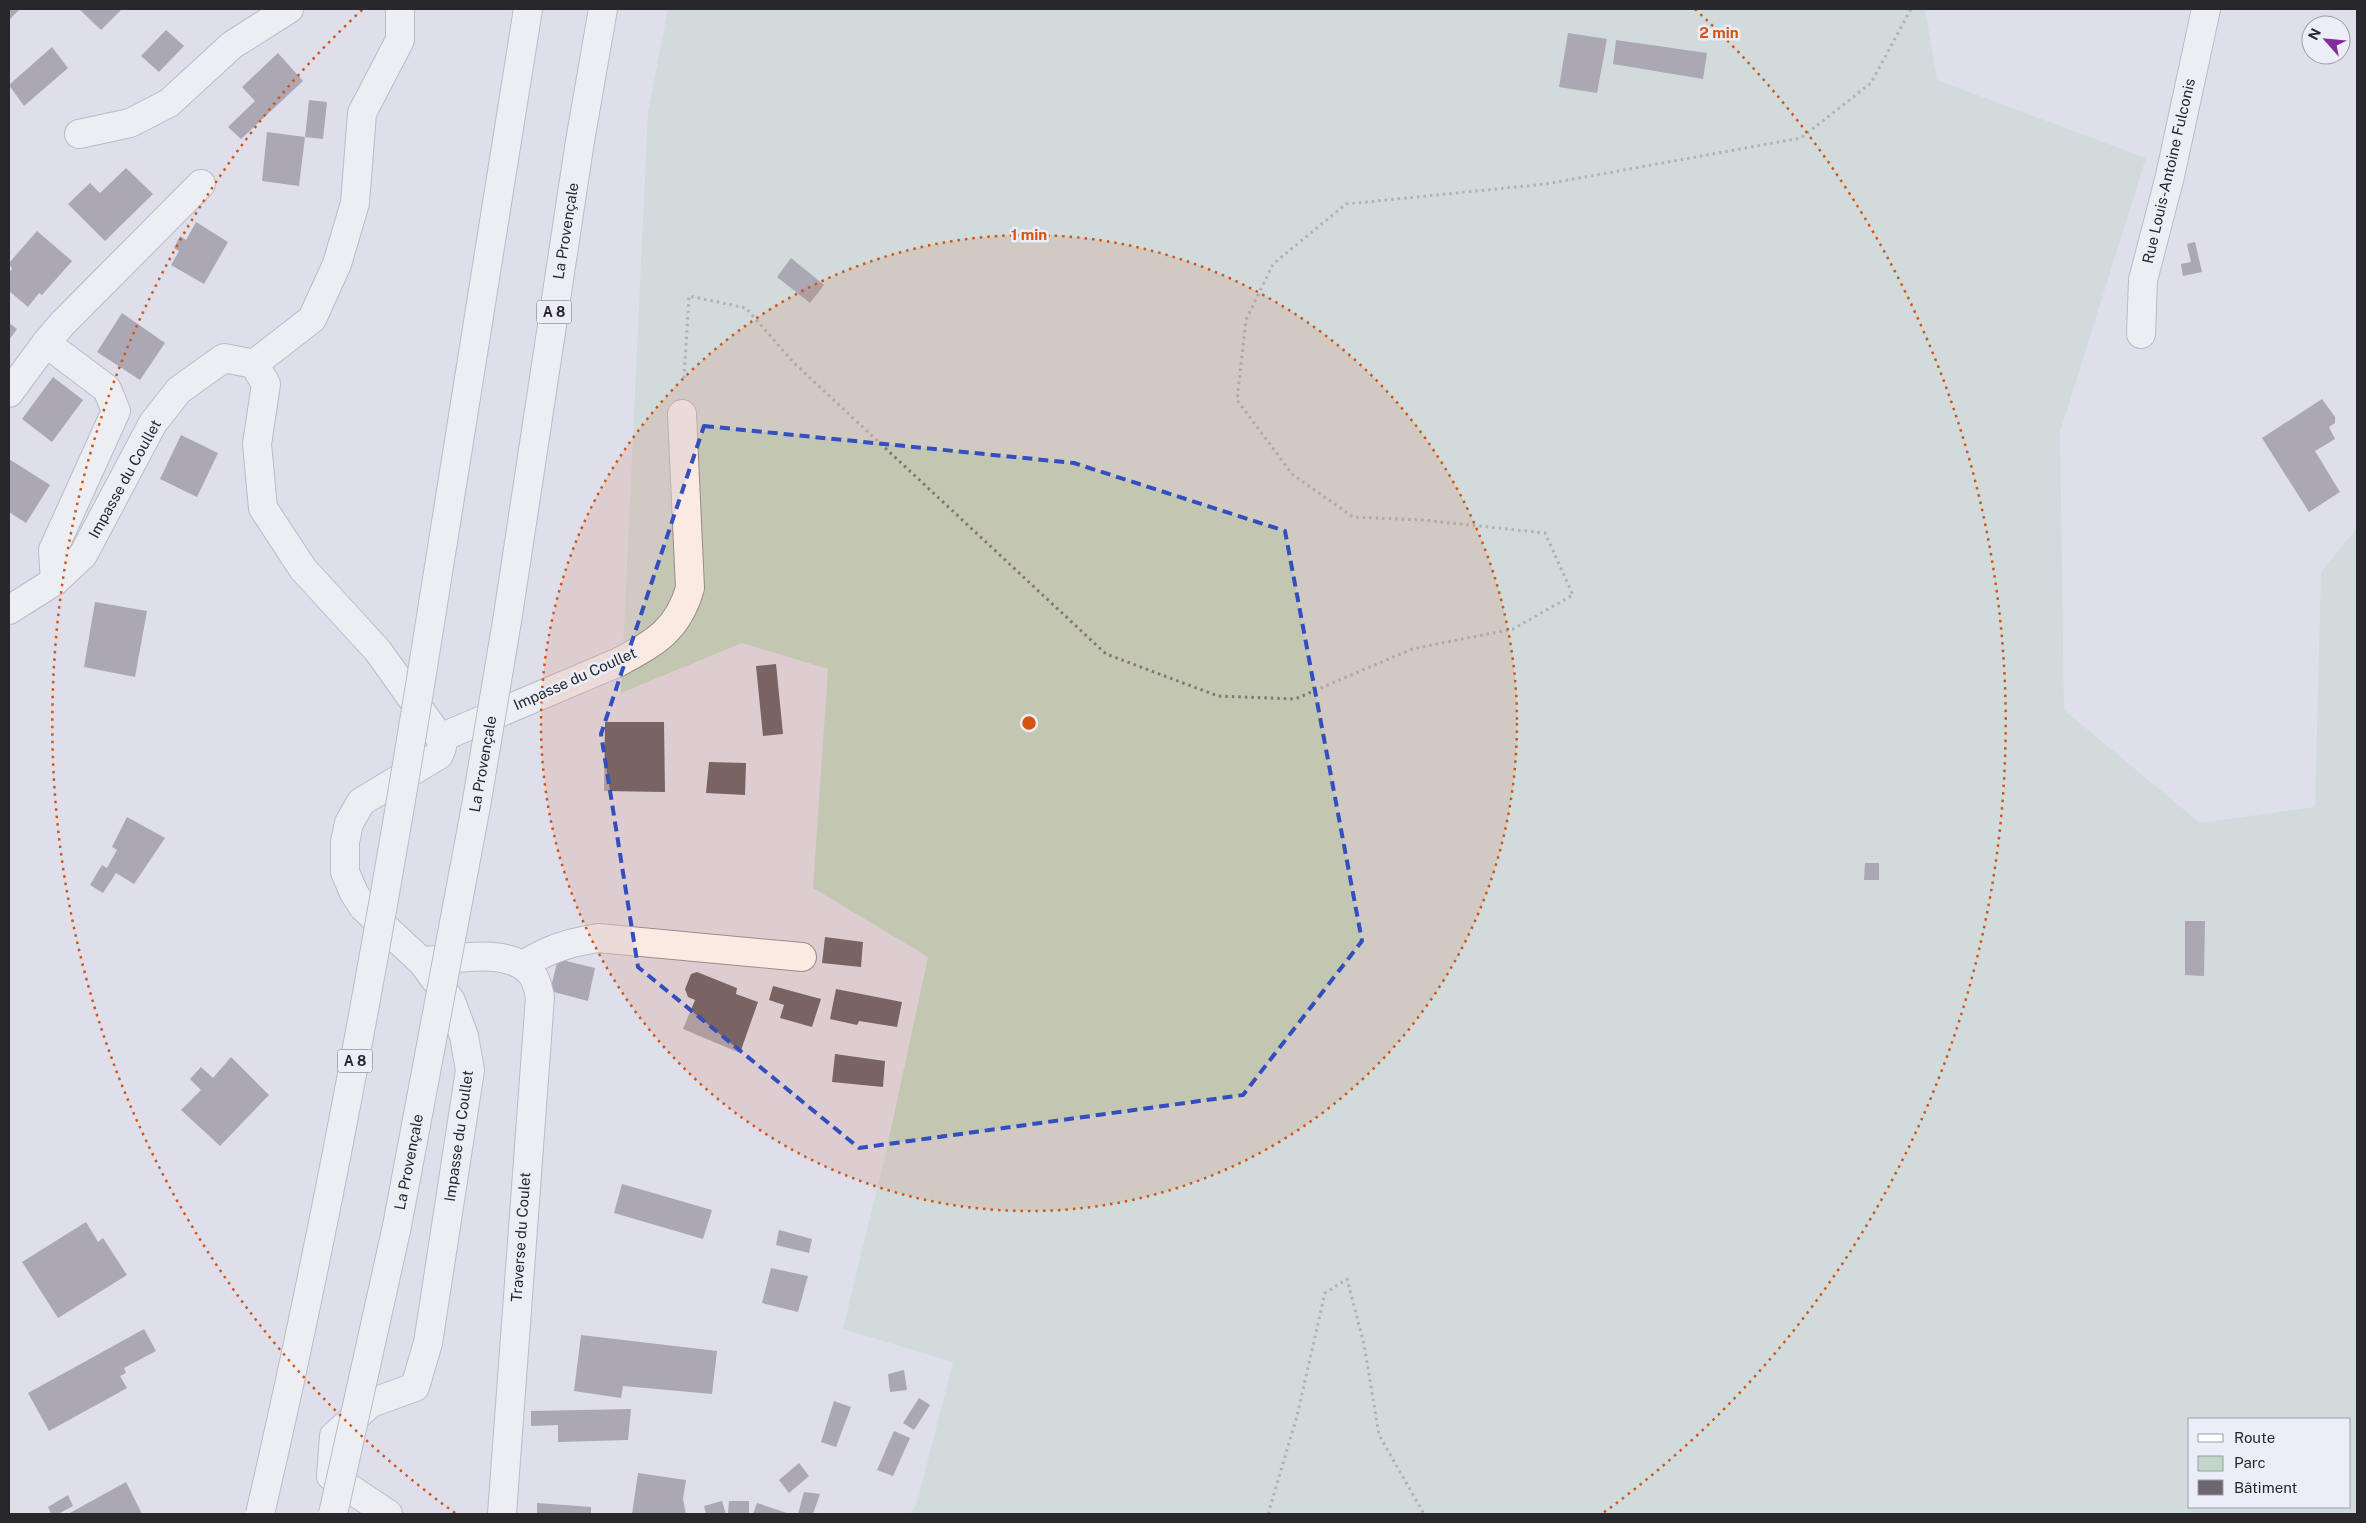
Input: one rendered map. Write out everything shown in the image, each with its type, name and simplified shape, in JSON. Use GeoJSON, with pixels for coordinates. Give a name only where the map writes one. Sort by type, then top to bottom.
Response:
{"type":"FeatureCollection","features":[{"type":"Feature","properties":{"kind":"main road"},"geometry":{"type":"LineString","coordinates":[[79,134],[130,123],[169,103],[232,45],[289,9]]}},
{"type":"Feature","properties":{"kind":"main road"},"geometry":{"type":"LineString","coordinates":[[400,9],[400,40],[362,113],[355,203],[337,264],[312,319],[254,364],[266,384],[257,444],[263,508],[303,569],[378,651],[440,738]]}},
{"type":"Feature","properties":{"kind":"main road","name":"A 8"},"geometry":{"type":"LineString","coordinates":[[260,1514],[298,1348],[352,1078],[398,826],[528,9]]}},
{"type":"Feature","properties":{"kind":"main road","name":"La Provençale"},"geometry":{"type":"LineString","coordinates":[[334,1514],[397,1226],[474,816],[508,615],[580,141],[603,9]]}},
{"type":"Feature","properties":{"kind":"main road","name":"Rue Louis-Antoine Fulconis"},"geometry":{"type":"LineString","coordinates":[[2141,334],[2144,280],[2170,176],[2206,9]]}},
{"type":"Feature","properties":{"kind":"main road"},"geometry":{"type":"LineString","coordinates":[[9,393],[62,324],[201,184]]}},
{"type":"Feature","properties":{"kind":"main road"},"geometry":{"type":"LineString","coordinates":[[46,343],[107,389],[116,411],[53,550],[55,581]]}},
{"type":"Feature","properties":{"kind":"main road","name":"Impasse du Coullet"},"geometry":{"type":"LineString","coordinates":[[9,610],[55,581],[83,555],[153,423],[179,390],[224,358],[254,364]]}},
{"type":"Feature","properties":{"kind":"main road","name":"Impasse du Coullet"},"geometry":{"type":"LineString","coordinates":[[388,1514],[331,1476],[334,1436],[371,1403],[415,1387],[428,1342],[470,1070],[464,1036],[451,1001],[422,962],[363,907],[354,893],[346,872],[346,842],[349,823],[361,802],[439,755],[442,747],[440,738],[619,662],[643,649],[677,620],[690,588],[682,414]]}},
{"type":"Feature","properties":{"kind":"main road"},"geometry":{"type":"LineString","coordinates":[[422,962],[492,957],[507,958],[523,965],[548,950],[572,942],[598,938],[802,957]]}},
{"type":"Feature","properties":{"kind":"main road","name":"Traverse du Coulet"},"geometry":{"type":"LineString","coordinates":[[502,1514],[540,997],[532,973],[523,965]]}},
{"type":"Feature","properties":{"kind":"path"},"geometry":{"type":"LineString","coordinates":[[682,414],[689,296],[746,308],[793,362],[1106,654],[1218,696],[1295,699],[1412,649],[1513,629],[1573,595],[1545,533],[1422,520],[1353,517],[1292,474],[1237,400],[1246,320],[1273,264],[1346,204],[1546,184],[1801,138],[1871,84],[1911,9]]}},
{"type":"Feature","properties":{"kind":"path"},"geometry":{"type":"LineString","coordinates":[[1268,1514],[1297,1416],[1325,1293],[1347,1278],[1364,1344],[1379,1435],[1424,1514]]}},
{"type":"Feature","properties":{"kind":"highlighted area"},"geometry":{"type":"Polygon","coordinates":[[[704,426],[1074,463],[1285,531],[1362,941],[1243,1095],[859,1148],[638,967],[601,734],[704,426]]]}},
{"type":"Feature","properties":{"kind":"green space"},"geometry":{"type":"Polygon","coordinates":[[[668,9],[1925,9],[1937,80],[2146,158],[2060,432],[2064,710],[2200,823],[2315,807],[2321,572],[2357,528],[2357,1514],[910,1514],[917,1503],[953,1362],[843,1329],[886,1152],[928,957],[813,888],[828,669],[742,643],[621,693],[648,112],[668,9]]]}},
{"type":"Feature","properties":{"kind":"building"},"geometry":{"type":"Polygon","coordinates":[[[9,9],[20,9],[10,19],[9,9]]]}},
{"type":"Feature","properties":{"kind":"building"},"geometry":{"type":"Polygon","coordinates":[[[79,9],[122,9],[101,30],[79,9]]]}},
{"type":"Feature","properties":{"kind":"building"},"geometry":{"type":"Polygon","coordinates":[[[166,30],[184,46],[159,72],[141,56],[166,30]]]}},
{"type":"Feature","properties":{"kind":"building"},"geometry":{"type":"Polygon","coordinates":[[[1568,33],[1607,39],[1597,93],[1559,87],[1568,33]]]}},
{"type":"Feature","properties":{"kind":"building"},"geometry":{"type":"Polygon","coordinates":[[[1616,40],[1707,53],[1703,79],[1613,64],[1616,40]]]}},
{"type":"Feature","properties":{"kind":"building"},"geometry":{"type":"Polygon","coordinates":[[[52,47],[68,68],[24,106],[9,85],[52,47]]]}},
{"type":"Feature","properties":{"kind":"building"},"geometry":{"type":"Polygon","coordinates":[[[278,53],[303,81],[241,139],[228,127],[255,101],[242,87],[278,53]]]}},
{"type":"Feature","properties":{"kind":"building"},"geometry":{"type":"Polygon","coordinates":[[[309,100],[327,102],[323,139],[305,137],[309,100]]]}},
{"type":"Feature","properties":{"kind":"building"},"geometry":{"type":"Polygon","coordinates":[[[267,132],[305,137],[299,186],[262,181],[267,132]]]}},
{"type":"Feature","properties":{"kind":"building"},"geometry":{"type":"Polygon","coordinates":[[[126,168],[153,194],[105,241],[68,204],[90,183],[100,193],[126,168]]]}},
{"type":"Feature","properties":{"kind":"building"},"geometry":{"type":"Polygon","coordinates":[[[196,222],[228,242],[204,284],[171,265],[179,251],[174,248],[180,236],[186,240],[196,222]]]}},
{"type":"Feature","properties":{"kind":"building"},"geometry":{"type":"Polygon","coordinates":[[[37,231],[72,261],[42,295],[39,293],[28,307],[9,291],[9,273],[12,269],[9,263],[37,231]]]}},
{"type":"Feature","properties":{"kind":"building"},"geometry":{"type":"Polygon","coordinates":[[[2195,242],[2202,272],[2183,276],[2181,264],[2191,262],[2187,244],[2195,242]]]}},
{"type":"Feature","properties":{"kind":"building"},"geometry":{"type":"Polygon","coordinates":[[[791,258],[824,285],[810,303],[777,277],[791,258]]]}},
{"type":"Feature","properties":{"kind":"building"},"geometry":{"type":"Polygon","coordinates":[[[122,313],[165,343],[140,380],[97,352],[122,313]]]}},
{"type":"Feature","properties":{"kind":"building"},"geometry":{"type":"Polygon","coordinates":[[[9,323],[17,329],[9,340],[9,323]]]}},
{"type":"Feature","properties":{"kind":"building"},"geometry":{"type":"Polygon","coordinates":[[[53,377],[83,400],[52,442],[22,419],[53,377]]]}},
{"type":"Feature","properties":{"kind":"building"},"geometry":{"type":"Polygon","coordinates":[[[2322,399],[2335,417],[2335,423],[2329,427],[2335,439],[2315,451],[2340,492],[2309,512],[2262,438],[2322,399]]]}},
{"type":"Feature","properties":{"kind":"building"},"geometry":{"type":"Polygon","coordinates":[[[181,435],[218,453],[197,497],[160,479],[181,435]]]}},
{"type":"Feature","properties":{"kind":"building"},"geometry":{"type":"Polygon","coordinates":[[[9,459],[50,485],[26,523],[9,512],[9,459]]]}},
{"type":"Feature","properties":{"kind":"building"},"geometry":{"type":"Polygon","coordinates":[[[95,602],[147,611],[135,677],[84,667],[95,602]]]}},
{"type":"Feature","properties":{"kind":"building"},"geometry":{"type":"Polygon","coordinates":[[[776,664],[783,734],[763,736],[756,666],[776,664]]]}},
{"type":"Feature","properties":{"kind":"building"},"geometry":{"type":"Polygon","coordinates":[[[605,722],[664,722],[665,792],[604,791],[605,722]]]}},
{"type":"Feature","properties":{"kind":"building"},"geometry":{"type":"Polygon","coordinates":[[[709,762],[746,763],[745,795],[706,793],[709,762]]]}},
{"type":"Feature","properties":{"kind":"building"},"geometry":{"type":"Polygon","coordinates":[[[127,817],[165,838],[134,884],[116,873],[103,893],[90,885],[102,865],[107,868],[117,850],[112,847],[127,817]]]}},
{"type":"Feature","properties":{"kind":"building"},"geometry":{"type":"Polygon","coordinates":[[[1865,863],[1879,863],[1879,880],[1864,880],[1865,863]]]}},
{"type":"Feature","properties":{"kind":"building"},"geometry":{"type":"Polygon","coordinates":[[[2185,921],[2205,921],[2204,976],[2185,975],[2185,921]]]}},
{"type":"Feature","properties":{"kind":"building"},"geometry":{"type":"Polygon","coordinates":[[[825,937],[863,942],[861,967],[822,963],[825,937]]]}},
{"type":"Feature","properties":{"kind":"building"},"geometry":{"type":"Polygon","coordinates":[[[558,959],[595,968],[588,1001],[550,991],[558,959]]]}},
{"type":"Feature","properties":{"kind":"building"},"geometry":{"type":"Polygon","coordinates":[[[697,972],[737,988],[736,994],[758,1002],[740,1053],[683,1029],[695,1000],[688,997],[685,989],[691,974],[697,972]]]}},
{"type":"Feature","properties":{"kind":"building"},"geometry":{"type":"Polygon","coordinates":[[[773,986],[821,999],[812,1027],[780,1018],[784,1005],[769,1000],[773,986]]]}},
{"type":"Feature","properties":{"kind":"building"},"geometry":{"type":"Polygon","coordinates":[[[836,989],[902,1002],[897,1027],[859,1021],[857,1025],[830,1019],[836,989]]]}},
{"type":"Feature","properties":{"kind":"building"},"geometry":{"type":"Polygon","coordinates":[[[835,1054],[885,1061],[883,1087],[832,1082],[835,1054]]]}},
{"type":"Feature","properties":{"kind":"building"},"geometry":{"type":"Polygon","coordinates":[[[231,1057],[269,1095],[220,1146],[181,1110],[201,1090],[190,1079],[201,1067],[213,1078],[231,1057]]]}},
{"type":"Feature","properties":{"kind":"building"},"geometry":{"type":"Polygon","coordinates":[[[622,1184],[712,1210],[703,1239],[614,1213],[622,1184]]]}},
{"type":"Feature","properties":{"kind":"building"},"geometry":{"type":"Polygon","coordinates":[[[86,1222],[98,1242],[103,1238],[127,1275],[58,1318],[22,1262],[86,1222]]]}},
{"type":"Feature","properties":{"kind":"building"},"geometry":{"type":"Polygon","coordinates":[[[779,1230],[812,1239],[809,1253],[776,1245],[779,1230]]]}},
{"type":"Feature","properties":{"kind":"building"},"geometry":{"type":"Polygon","coordinates":[[[771,1268],[808,1276],[798,1312],[762,1303],[771,1268]]]}},
{"type":"Feature","properties":{"kind":"building"},"geometry":{"type":"Polygon","coordinates":[[[144,1329],[156,1351],[124,1368],[126,1373],[120,1376],[127,1388],[49,1431],[28,1393],[144,1329]]]}},
{"type":"Feature","properties":{"kind":"building"},"geometry":{"type":"Polygon","coordinates":[[[581,1335],[717,1351],[712,1394],[623,1386],[621,1398],[574,1391],[581,1335]]]}},
{"type":"Feature","properties":{"kind":"building"},"geometry":{"type":"Polygon","coordinates":[[[904,1370],[907,1390],[890,1392],[888,1374],[904,1370]]]}},
{"type":"Feature","properties":{"kind":"building"},"geometry":{"type":"Polygon","coordinates":[[[919,1398],[930,1405],[914,1430],[903,1423],[919,1398]]]}},
{"type":"Feature","properties":{"kind":"building"},"geometry":{"type":"Polygon","coordinates":[[[834,1401],[851,1407],[836,1447],[821,1442],[834,1401]]]}},
{"type":"Feature","properties":{"kind":"building"},"geometry":{"type":"Polygon","coordinates":[[[631,1409],[628,1440],[558,1442],[558,1425],[531,1426],[531,1411],[631,1409]]]}},
{"type":"Feature","properties":{"kind":"building"},"geometry":{"type":"Polygon","coordinates":[[[894,1431],[910,1438],[893,1476],[877,1470],[894,1431]]]}},
{"type":"Feature","properties":{"kind":"building"},"geometry":{"type":"Polygon","coordinates":[[[799,1463],[809,1476],[789,1493],[779,1480],[799,1463]]]}},
{"type":"Feature","properties":{"kind":"building"},"geometry":{"type":"Polygon","coordinates":[[[638,1473],[686,1480],[683,1499],[686,1514],[632,1514],[638,1473]]]}},
{"type":"Feature","properties":{"kind":"building"},"geometry":{"type":"Polygon","coordinates":[[[126,1482],[142,1514],[68,1514],[126,1482]]]}},
{"type":"Feature","properties":{"kind":"building"},"geometry":{"type":"Polygon","coordinates":[[[804,1492],[820,1494],[813,1514],[798,1514],[804,1492]]]}},
{"type":"Feature","properties":{"kind":"building"},"geometry":{"type":"Polygon","coordinates":[[[68,1495],[73,1506],[58,1514],[51,1514],[48,1507],[68,1495]]]}},
{"type":"Feature","properties":{"kind":"building"},"geometry":{"type":"Polygon","coordinates":[[[722,1501],[726,1514],[706,1514],[704,1506],[722,1501]]]}},
{"type":"Feature","properties":{"kind":"building"},"geometry":{"type":"Polygon","coordinates":[[[729,1501],[749,1501],[749,1513],[728,1513],[729,1501]]]}},
{"type":"Feature","properties":{"kind":"building"},"geometry":{"type":"Polygon","coordinates":[[[537,1503],[591,1507],[591,1514],[537,1514],[537,1503]]]}},
{"type":"Feature","properties":{"kind":"building"},"geometry":{"type":"Polygon","coordinates":[[[757,1503],[790,1514],[753,1514],[757,1503]]]}}]}
